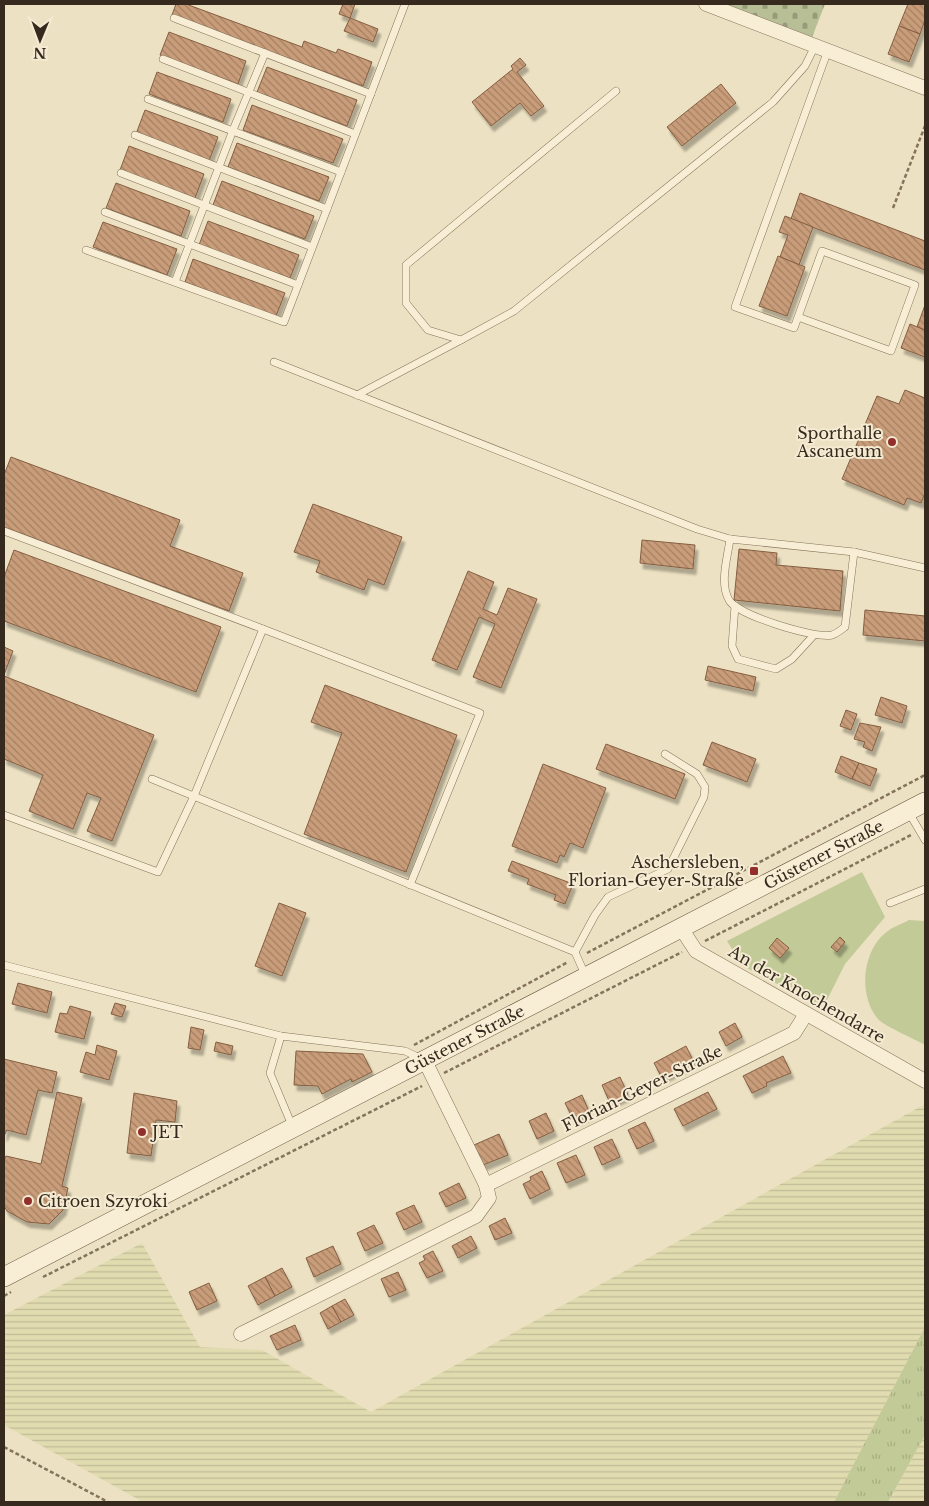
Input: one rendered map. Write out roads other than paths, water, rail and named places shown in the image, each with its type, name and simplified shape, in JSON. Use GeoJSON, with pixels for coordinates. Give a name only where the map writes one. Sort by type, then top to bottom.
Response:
{"type":"FeatureCollection","features":[{"type":"Feature","properties":{"kind":"main road","name":"Güstener Straße"},"geometry":{"type":"LineString","coordinates":[[8,1284],[293,1128],[925,802]]}},
{"type":"Feature","properties":{"kind":"street"},"geometry":{"type":"LineString","coordinates":[[706,4],[925,88]]}},
{"type":"Feature","properties":{"kind":"street","name":"An der Knochendarre"},"geometry":{"type":"LineString","coordinates":[[681,928],[693,947],[703,955],[925,1081]]}},
{"type":"Feature","properties":{"kind":"street","name":"Florian-Geyer-Straße"},"geometry":{"type":"LineString","coordinates":[[486,1185],[794,1033],[806,1014]]}},
{"type":"Feature","properties":{"kind":"street"},"geometry":{"type":"LineString","coordinates":[[241,1334],[476,1216],[490,1198],[486,1185],[425,1061]]}},
{"type":"Feature","properties":{"kind":"lane"},"geometry":{"type":"LineString","coordinates":[[86,250],[284,322],[405,4]]}},
{"type":"Feature","properties":{"kind":"lane"},"geometry":{"type":"LineString","coordinates":[[174,18],[371,94]]}},
{"type":"Feature","properties":{"kind":"lane"},"geometry":{"type":"LineString","coordinates":[[798,317],[891,351],[915,285],[822,251],[798,317],[794,328],[735,307],[822,48]]}},
{"type":"Feature","properties":{"kind":"lane"},"geometry":{"type":"LineString","coordinates":[[358,396],[514,311],[773,102],[822,48]]}},
{"type":"Feature","properties":{"kind":"lane"},"geometry":{"type":"LineString","coordinates":[[175,282],[233,130],[265,53]]}},
{"type":"Feature","properties":{"kind":"lane"},"geometry":{"type":"LineString","coordinates":[[162,59],[356,134]]}},
{"type":"Feature","properties":{"kind":"lane"},"geometry":{"type":"LineString","coordinates":[[462,340],[428,330],[406,303],[406,265],[616,92]]}},
{"type":"Feature","properties":{"kind":"lane"},"geometry":{"type":"LineString","coordinates":[[148,99],[341,172]]}},
{"type":"Feature","properties":{"kind":"lane"},"geometry":{"type":"LineString","coordinates":[[135,135],[327,209]]}},
{"type":"Feature","properties":{"kind":"lane"},"geometry":{"type":"LineString","coordinates":[[121,173],[312,247]]}},
{"type":"Feature","properties":{"kind":"lane"},"geometry":{"type":"LineString","coordinates":[[105,212],[298,285]]}},
{"type":"Feature","properties":{"kind":"lane"},"geometry":{"type":"LineString","coordinates":[[274,362],[697,529],[730,539],[854,552],[925,568]]}},
{"type":"Feature","properties":{"kind":"lane"},"geometry":{"type":"LineString","coordinates":[[4,531],[480,713],[410,885]]}},
{"type":"Feature","properties":{"kind":"lane"},"geometry":{"type":"LineString","coordinates":[[730,539],[724,580],[728,599],[739,610],[814,635],[833,635],[845,627],[854,552]]}},
{"type":"Feature","properties":{"kind":"lane"},"geometry":{"type":"LineString","coordinates":[[735,606],[732,646],[738,659],[776,669],[792,658],[814,635]]}},
{"type":"Feature","properties":{"kind":"lane"},"geometry":{"type":"LineString","coordinates":[[4,814],[158,872],[194,796],[263,629]]}},
{"type":"Feature","properties":{"kind":"lane"},"geometry":{"type":"LineString","coordinates":[[576,955],[595,915],[608,897],[668,869],[704,797],[705,787],[697,774],[665,754]]}},
{"type":"Feature","properties":{"kind":"lane"},"geometry":{"type":"LineString","coordinates":[[152,780],[576,955],[586,977]]}},
{"type":"Feature","properties":{"kind":"lane"},"geometry":{"type":"LineString","coordinates":[[908,812],[925,840]]}},
{"type":"Feature","properties":{"kind":"lane"},"geometry":{"type":"LineString","coordinates":[[890,903],[925,889]]}},
{"type":"Feature","properties":{"kind":"lane"},"geometry":{"type":"LineString","coordinates":[[4,965],[280,1036],[405,1051],[425,1061]]}},
{"type":"Feature","properties":{"kind":"lane"},"geometry":{"type":"LineString","coordinates":[[280,1036],[270,1073],[293,1128]]}},
{"type":"Feature","properties":{"kind":"place","name":"Sporthalle Ascaneum"},"geometry":{"type":"Point","coordinates":[892,442]}},
{"type":"Feature","properties":{"kind":"place","name":"Aschersleben, Florian-Geyer-Straße"},"geometry":{"type":"Point","coordinates":[754,871]}},
{"type":"Feature","properties":{"kind":"place","name":"JET"},"geometry":{"type":"Point","coordinates":[142,1132]}},
{"type":"Feature","properties":{"kind":"place","name":"Citroen Szyroki"},"geometry":{"type":"Point","coordinates":[28,1201]}}]}
